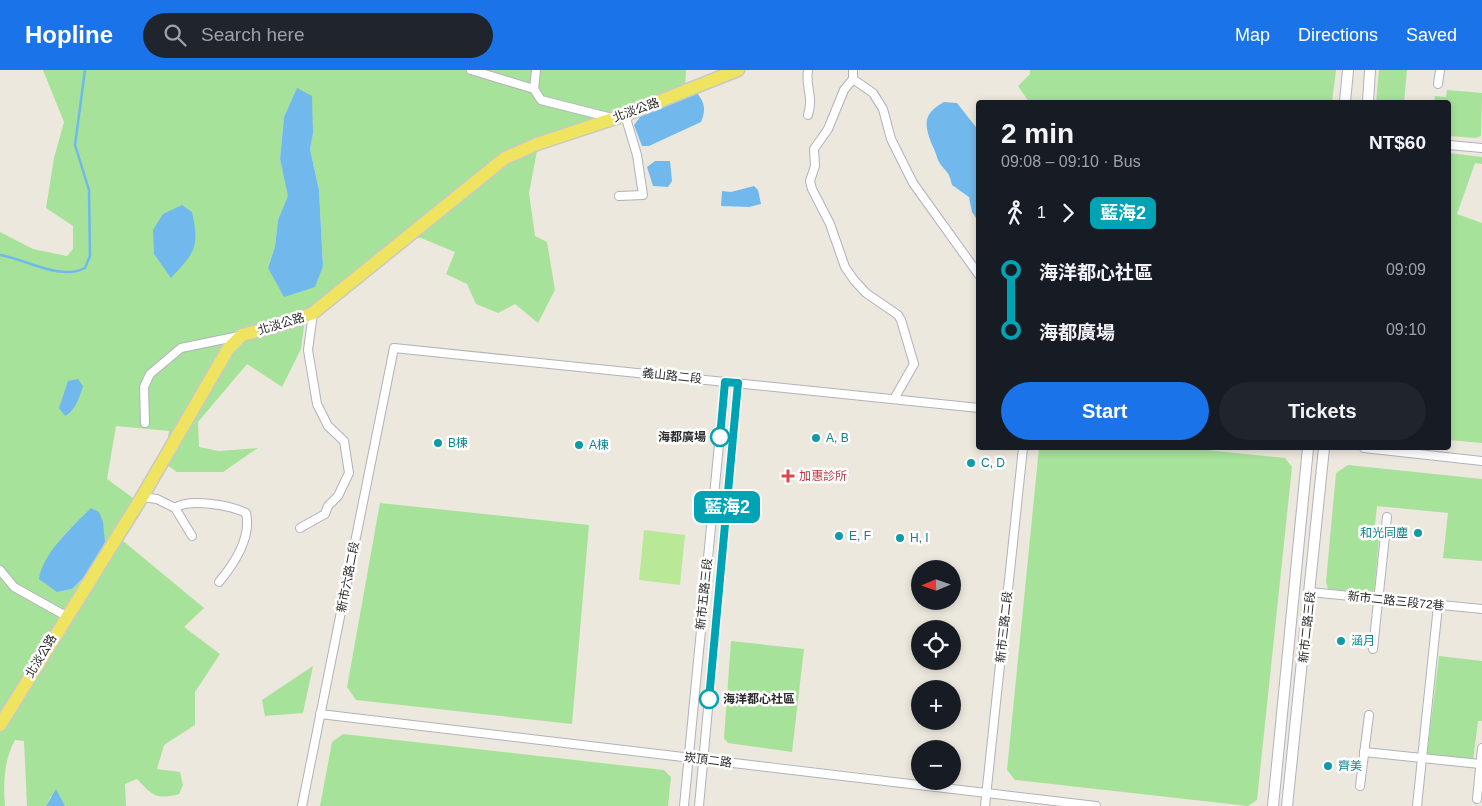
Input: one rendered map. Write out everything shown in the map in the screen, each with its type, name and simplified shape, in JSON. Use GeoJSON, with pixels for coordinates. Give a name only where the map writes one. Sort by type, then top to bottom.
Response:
{"type":"FeatureCollection","features":[{"type":"Feature","properties":{"kind":"main road","name":"北淡公路"},"geometry":{"type":"LineString","coordinates":[[0,725],[66,616],[142,498],[228,349],[242,335],[288,323],[313,313],[505,158],[537,144],[620,117],[738,70]]}},
{"type":"Feature","properties":{"kind":"street"},"geometry":{"type":"LineString","coordinates":[[471,70],[534,89]]}},
{"type":"Feature","properties":{"kind":"street"},"geometry":{"type":"LineString","coordinates":[[536,70],[534,89],[541,100],[620,117],[637,155],[643,195],[619,196]]}},
{"type":"Feature","properties":{"kind":"street"},"geometry":{"type":"LineString","coordinates":[[808,70],[807,79],[812,102],[808,114]]}},
{"type":"Feature","properties":{"kind":"street"},"geometry":{"type":"LineString","coordinates":[[853,70],[853,79],[844,90],[828,129],[814,149],[815,166],[810,181],[830,224],[845,267],[866,292],[898,315],[901,320],[914,364],[894,399]]}},
{"type":"Feature","properties":{"kind":"street"},"geometry":{"type":"LineString","coordinates":[[1345,100],[1348,70]]}},
{"type":"Feature","properties":{"kind":"street"},"geometry":{"type":"LineString","coordinates":[[1368,100],[1370,70]]}},
{"type":"Feature","properties":{"kind":"street"},"geometry":{"type":"LineString","coordinates":[[1438,84],[1440,70]]}},
{"type":"Feature","properties":{"kind":"street"},"geometry":{"type":"LineString","coordinates":[[853,79],[873,93],[883,109],[891,139],[913,184],[976,271]]}},
{"type":"Feature","properties":{"kind":"street"},"geometry":{"type":"LineString","coordinates":[[1451,145],[1482,148]]}},
{"type":"Feature","properties":{"kind":"street"},"geometry":{"type":"LineString","coordinates":[[300,528],[325,514],[328,506],[338,496],[349,473],[344,441],[328,426],[317,404],[308,350],[313,313]]}},
{"type":"Feature","properties":{"kind":"street"},"geometry":{"type":"LineString","coordinates":[[145,424],[144,387],[150,374],[181,348],[242,335]]}},
{"type":"Feature","properties":{"kind":"street","name":"義山路二段"},"geometry":{"type":"LineString","coordinates":[[394,348],[976,408]]}},
{"type":"Feature","properties":{"kind":"street","name":"新市六路二段"},"geometry":{"type":"LineString","coordinates":[[302,806],[394,348]]}},
{"type":"Feature","properties":{"kind":"street","name":"新市五路三段"},"geometry":{"type":"LineString","coordinates":[[684,806],[725,382]]}},
{"type":"Feature","properties":{"kind":"street","name":"新市五路三段"},"geometry":{"type":"LineString","coordinates":[[699,806],[738,383]]}},
{"type":"Feature","properties":{"kind":"street","name":"新市三路二段"},"geometry":{"type":"LineString","coordinates":[[985,806],[1022,450]]}},
{"type":"Feature","properties":{"kind":"street","name":"新市二路三段"},"geometry":{"type":"LineString","coordinates":[[1273,806],[1308,450]]}},
{"type":"Feature","properties":{"kind":"street","name":"新市二路三段"},"geometry":{"type":"LineString","coordinates":[[1287,806],[1324,450]]}},
{"type":"Feature","properties":{"kind":"street"},"geometry":{"type":"LineString","coordinates":[[1382,450],[1482,461]]}},
{"type":"Feature","properties":{"kind":"street"},"geometry":{"type":"LineString","coordinates":[[142,498],[157,499],[175,508],[192,536]]}},
{"type":"Feature","properties":{"kind":"street"},"geometry":{"type":"LineString","coordinates":[[175,508],[182,504],[222,505],[246,513],[248,520],[244,542],[230,569],[219,582]]}},
{"type":"Feature","properties":{"kind":"street"},"geometry":{"type":"LineString","coordinates":[[1373,649],[1387,517]]}},
{"type":"Feature","properties":{"kind":"street"},"geometry":{"type":"LineString","coordinates":[[0,570],[14,587],[66,616]]}},
{"type":"Feature","properties":{"kind":"street","name":"新市二路三段72巷"},"geometry":{"type":"LineString","coordinates":[[1310,592],[1482,609]]}},
{"type":"Feature","properties":{"kind":"street"},"geometry":{"type":"LineString","coordinates":[[1417,806],[1438,606]]}},
{"type":"Feature","properties":{"kind":"street","name":"崁頂二路"},"geometry":{"type":"LineString","coordinates":[[320,714],[1096,806]]}},
{"type":"Feature","properties":{"kind":"street"},"geometry":{"type":"LineString","coordinates":[[1360,786],[1368,715]]}},
{"type":"Feature","properties":{"kind":"street"},"geometry":{"type":"LineString","coordinates":[[1477,799],[1482,748]]}},
{"type":"Feature","properties":{"kind":"street"},"geometry":{"type":"LineString","coordinates":[[1364,752],[1480,764]]}},
{"type":"Feature","properties":{"kind":"green space"},"geometry":{"type":"Polygon","coordinates":[[[43,70],[686,70],[685,94],[538,146],[529,193],[535,236],[547,242],[555,290],[538,323],[515,304],[498,313],[476,304],[467,284],[446,274],[455,252],[421,238],[403,236],[366,269],[306,311],[301,349],[282,387],[247,364],[198,422],[199,447],[219,451],[258,448],[223,472],[177,472],[164,463],[169,431],[116,426],[107,479],[144,506],[122,540],[204,608],[184,627],[220,654],[195,692],[195,725],[164,745],[157,769],[180,772],[183,785],[179,794],[165,797],[151,793],[137,779],[125,784],[126,806],[60,806],[51,796],[46,806],[27,806],[24,741],[15,740],[5,772],[5,806],[0,806],[0,232],[33,249],[67,256],[73,249],[73,226],[46,208],[54,158],[64,122],[43,70]],[[297,89],[284,117],[280,159],[289,196],[278,220],[275,246],[268,267],[323,266],[319,190],[310,149],[313,134],[297,89]],[[68,382],[60,408],[65,416],[68,382]],[[71,528],[63,536],[54,557],[57,592],[72,589],[86,575],[71,528]]]}},
{"type":"Feature","properties":{"kind":"green space"},"geometry":{"type":"Polygon","coordinates":[[[1030,70],[1336,70],[1332,100],[1028,100],[1018,86],[1030,74],[1030,70]]]}},
{"type":"Feature","properties":{"kind":"green space"},"geometry":{"type":"Polygon","coordinates":[[[1379,70],[1407,70],[1404,100],[1376,100],[1379,70]]]}},
{"type":"Feature","properties":{"kind":"green space"},"geometry":{"type":"Polygon","coordinates":[[[1447,90],[1482,93],[1481,136],[1476,138],[1451,136],[1451,100],[1434,100],[1435,96],[1446,97],[1447,90]]]}},
{"type":"Feature","properties":{"kind":"green space"},"geometry":{"type":"Polygon","coordinates":[[[1451,153],[1482,157],[1482,164],[1475,163],[1457,214],[1482,223],[1482,443],[1451,440],[1451,153]]]}},
{"type":"Feature","properties":{"kind":"green space"},"geometry":{"type":"Polygon","coordinates":[[[1039,450],[1207,450],[1285,458],[1292,467],[1257,800],[1248,806],[1015,780],[1007,770],[1039,450]]]}},
{"type":"Feature","properties":{"kind":"green space"},"geometry":{"type":"Polygon","coordinates":[[[1348,465],[1482,479],[1482,561],[1443,558],[1448,513],[1377,506],[1375,525],[1380,526],[1374,594],[1328,589],[1326,582],[1336,473],[1348,465]]]}},
{"type":"Feature","properties":{"kind":"green space"},"geometry":{"type":"Polygon","coordinates":[[[380,503],[589,525],[572,724],[356,700],[347,687],[380,503]]]}},
{"type":"Feature","properties":{"kind":"green space"},"geometry":{"type":"Polygon","coordinates":[[[644,530],[685,535],[680,585],[639,580],[644,530]]]}},
{"type":"Feature","properties":{"kind":"green space"},"geometry":{"type":"Polygon","coordinates":[[[731,641],[804,649],[792,752],[728,743],[724,738],[731,641]]]}},
{"type":"Feature","properties":{"kind":"green space"},"geometry":{"type":"Polygon","coordinates":[[[1439,656],[1482,661],[1482,721],[1478,721],[1473,761],[1427,755],[1439,656]]]}},
{"type":"Feature","properties":{"kind":"green space"},"geometry":{"type":"Polygon","coordinates":[[[313,666],[303,713],[265,716],[262,700],[313,666]]]}},
{"type":"Feature","properties":{"kind":"green space"},"geometry":{"type":"Polygon","coordinates":[[[343,734],[664,770],[671,777],[668,806],[320,806],[332,742],[343,734]]]}},
{"type":"Feature","properties":{"kind":"water"},"geometry":{"type":"Polygon","coordinates":[[[297,88],[312,96],[313,134],[310,149],[319,190],[323,266],[315,287],[284,297],[268,268],[275,246],[278,220],[288,196],[280,159],[284,117],[297,88]]]}},
{"type":"Feature","properties":{"kind":"water"},"geometry":{"type":"Polygon","coordinates":[[[697,93],[704,107],[701,122],[649,146],[642,146],[634,125],[641,116],[697,93]]]}},
{"type":"Feature","properties":{"kind":"water"},"geometry":{"type":"Polygon","coordinates":[[[944,102],[957,103],[976,127],[976,218],[972,212],[969,197],[952,185],[949,175],[938,161],[930,139],[927,126],[928,116],[937,106],[944,102]]]}},
{"type":"Feature","properties":{"kind":"water"},"geometry":{"type":"Polygon","coordinates":[[[655,161],[670,161],[672,181],[668,187],[653,186],[647,167],[655,161]]]}},
{"type":"Feature","properties":{"kind":"water"},"geometry":{"type":"Polygon","coordinates":[[[754,186],[758,190],[761,204],[749,207],[721,206],[722,191],[731,192],[754,186]]]}},
{"type":"Feature","properties":{"kind":"water"},"geometry":{"type":"Polygon","coordinates":[[[182,205],[192,212],[195,241],[186,262],[171,278],[154,254],[153,230],[163,214],[182,205]]]}},
{"type":"Feature","properties":{"kind":"water"},"geometry":{"type":"Polygon","coordinates":[[[78,379],[83,386],[80,395],[74,407],[65,416],[59,408],[68,381],[78,379]]]}},
{"type":"Feature","properties":{"kind":"water"},"geometry":{"type":"Polygon","coordinates":[[[91,508],[99,512],[103,522],[105,542],[86,575],[72,589],[57,592],[39,579],[41,570],[59,541],[91,508]]]}},
{"type":"Feature","properties":{"kind":"water"},"geometry":{"type":"Polygon","coordinates":[[[56,789],[65,806],[46,806],[56,789]]]}},
{"type":"Feature","properties":{"kind":"waterway"},"geometry":{"type":"LineString","coordinates":[[0,255],[54,271],[65,272],[85,268],[90,256],[89,190],[75,145],[85,70]]}},
{"type":"Feature","properties":{"kind":"bus line","name":"藍海2"},"geometry":{"type":"LineString","coordinates":[[709,699],[738,383],[725,382],[720,437]]}},
{"type":"Feature","properties":{"kind":"place","name":"海都廣場"},"geometry":{"type":"Point","coordinates":[720,437]}},
{"type":"Feature","properties":{"kind":"place","name":"A, B"},"geometry":{"type":"Point","coordinates":[816,438]}},
{"type":"Feature","properties":{"kind":"place","name":"B棟"},"geometry":{"type":"Point","coordinates":[438,443]}},
{"type":"Feature","properties":{"kind":"place","name":"A棟"},"geometry":{"type":"Point","coordinates":[579,445]}},
{"type":"Feature","properties":{"kind":"place","name":"C, D"},"geometry":{"type":"Point","coordinates":[971,463]}},
{"type":"Feature","properties":{"kind":"place","name":"加惠診所"},"geometry":{"type":"Point","coordinates":[788,476]}},
{"type":"Feature","properties":{"kind":"place","name":"和光同塵"},"geometry":{"type":"Point","coordinates":[1418,533]}},
{"type":"Feature","properties":{"kind":"place","name":"E, F"},"geometry":{"type":"Point","coordinates":[839,536]}},
{"type":"Feature","properties":{"kind":"place","name":"H, I"},"geometry":{"type":"Point","coordinates":[900,538]}},
{"type":"Feature","properties":{"kind":"place","name":"涵月"},"geometry":{"type":"Point","coordinates":[1341,641]}},
{"type":"Feature","properties":{"kind":"place","name":"海洋都心社區"},"geometry":{"type":"Point","coordinates":[709,699]}},
{"type":"Feature","properties":{"kind":"place","name":"齊美"},"geometry":{"type":"Point","coordinates":[1328,766]}}]}
